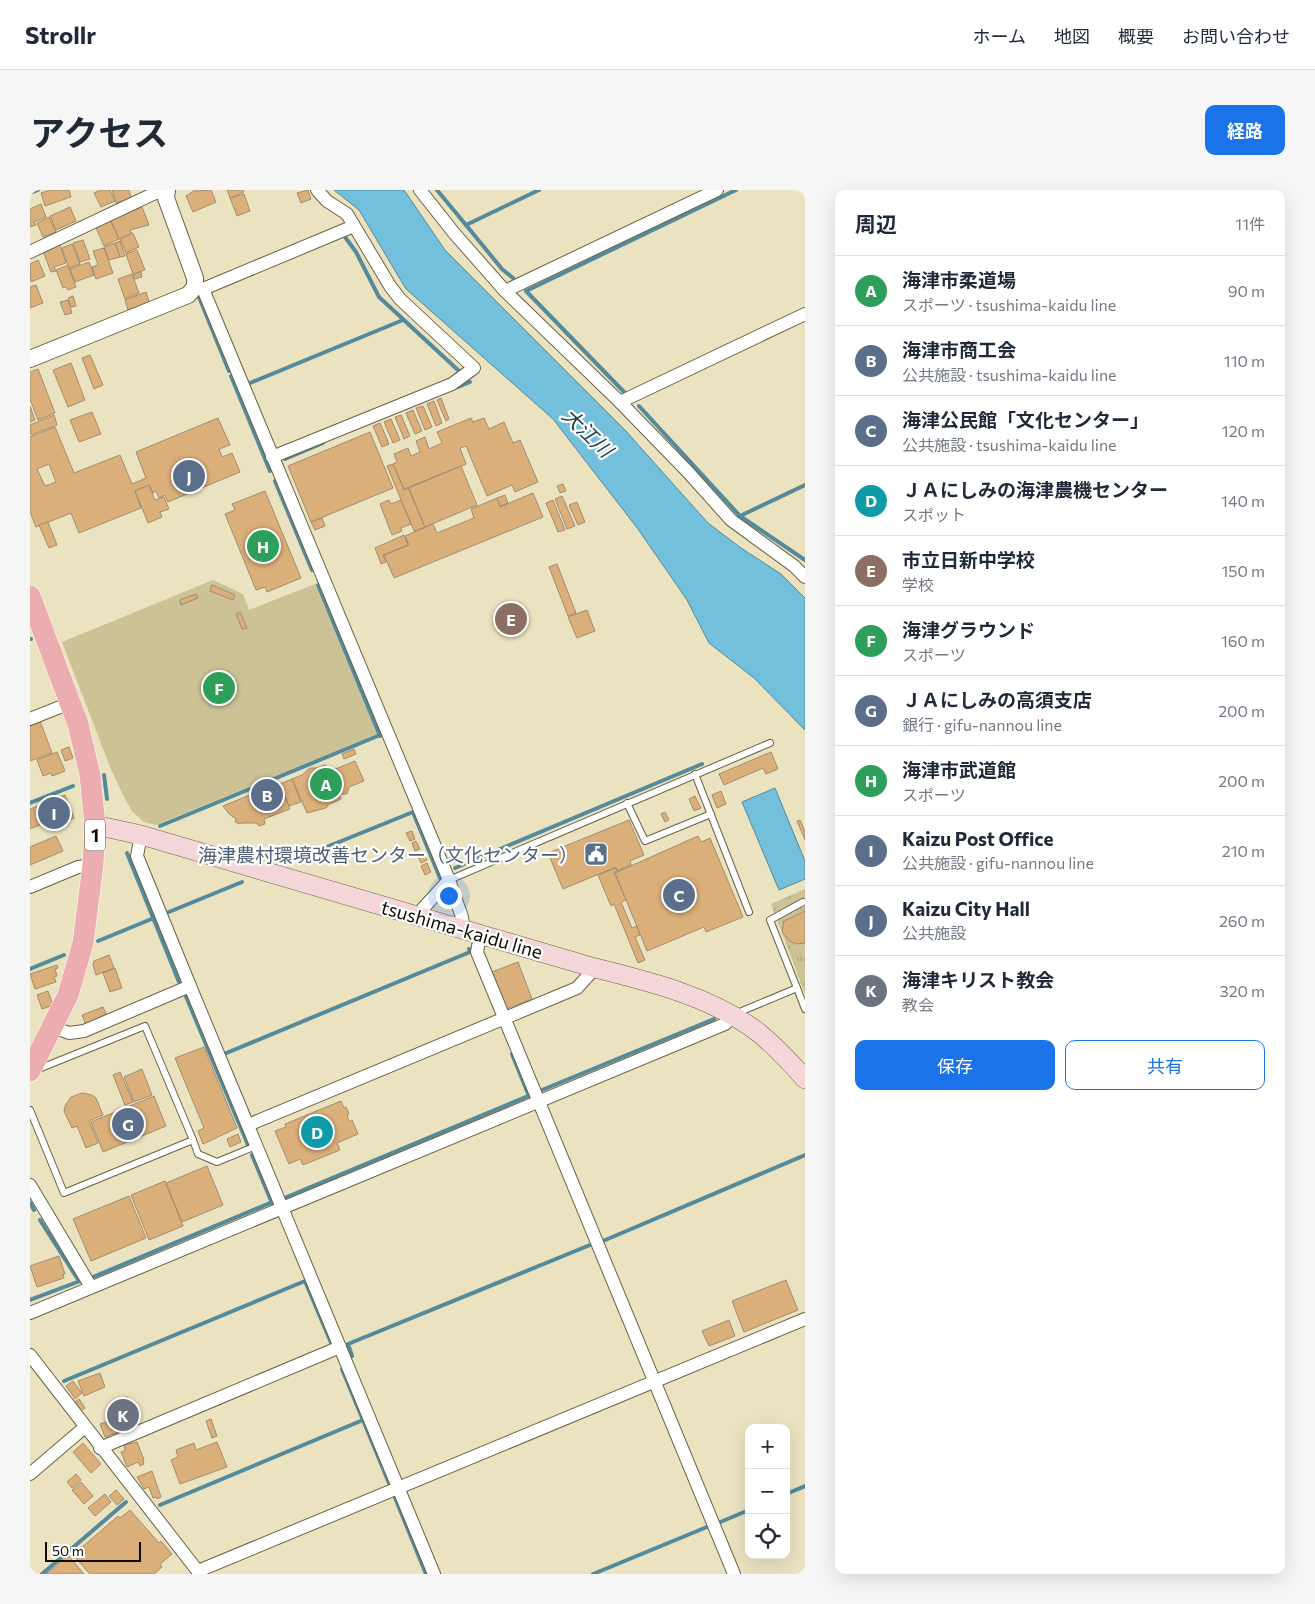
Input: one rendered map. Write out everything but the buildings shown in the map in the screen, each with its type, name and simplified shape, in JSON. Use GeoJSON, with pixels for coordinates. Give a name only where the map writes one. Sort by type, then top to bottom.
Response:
{"type":"FeatureCollection","features":[{"type":"Feature","properties":{"kind":"main road","name":"1"},"geometry":{"type":"LineString","coordinates":[[30,596],[78,724],[90,775],[96,825],[94,865],[83,943],[68,995],[53,1027],[35,1052],[30,1072]]}},
{"type":"Feature","properties":{"kind":"main road","name":"tsushima-kaidu line"},"geometry":{"type":"LineString","coordinates":[[96,825],[141,836],[596,968],[637,978],[688,995],[733,1017],[758,1032],[805,1079]]}},
{"type":"Feature","properties":{"kind":"street"},"geometry":{"type":"LineString","coordinates":[[30,252],[153,194],[167,190],[166,198],[199,288],[324,577],[462,917],[472,932],[477,952],[734,1574]]}},
{"type":"Feature","properties":{"kind":"street"},"geometry":{"type":"LineString","coordinates":[[272,457],[452,384],[474,368],[400,299],[390,286],[347,214],[327,201],[317,190]]}},
{"type":"Feature","properties":{"kind":"street"},"geometry":{"type":"LineString","coordinates":[[420,190],[454,233],[505,291],[620,402],[688,472],[731,520],[794,566],[805,577]]}},
{"type":"Feature","properties":{"kind":"street"},"geometry":{"type":"LineString","coordinates":[[505,291],[718,190]]}},
{"type":"Feature","properties":{"kind":"street"},"geometry":{"type":"LineString","coordinates":[[30,359],[349,228],[354,224]]}},
{"type":"Feature","properties":{"kind":"street"},"geometry":{"type":"LineString","coordinates":[[620,402],[805,314]]}},
{"type":"Feature","properties":{"kind":"street"},"geometry":{"type":"LineString","coordinates":[[30,719],[70,703]]}},
{"type":"Feature","properties":{"kind":"street"},"geometry":{"type":"LineString","coordinates":[[141,836],[137,856],[434,1574]]}},
{"type":"Feature","properties":{"kind":"street"},"geometry":{"type":"LineString","coordinates":[[30,887],[78,867],[94,865]]}},
{"type":"Feature","properties":{"kind":"street"},"geometry":{"type":"LineString","coordinates":[[416,916],[448,880]]}},
{"type":"Feature","properties":{"kind":"street"},"geometry":{"type":"LineString","coordinates":[[248,1125],[577,988],[596,968]]}},
{"type":"Feature","properties":{"kind":"street"},"geometry":{"type":"LineString","coordinates":[[53,1027],[69,1033],[84,1031],[190,986]]}},
{"type":"Feature","properties":{"kind":"street"},"geometry":{"type":"LineString","coordinates":[[30,1313],[725,1024],[733,1017]]}},
{"type":"Feature","properties":{"kind":"street"},"geometry":{"type":"LineString","coordinates":[[30,1185],[91,1287]]}},
{"type":"Feature","properties":{"kind":"street"},"geometry":{"type":"LineString","coordinates":[[30,1355],[100,1448],[199,1572],[805,1319]]}},
{"type":"Feature","properties":{"kind":"street"},"geometry":{"type":"LineString","coordinates":[[100,1448],[340,1347]]}},
{"type":"Feature","properties":{"kind":"street"},"geometry":{"type":"LineString","coordinates":[[30,1474],[85,1427]]}},
{"type":"Feature","properties":{"kind":"lane"},"geometry":{"type":"LineString","coordinates":[[448,880],[770,743]]}},
{"type":"Feature","properties":{"kind":"lane"},"geometry":{"type":"LineString","coordinates":[[695,774],[749,912]]}},
{"type":"Feature","properties":{"kind":"lane"},"geometry":{"type":"LineString","coordinates":[[627,803],[645,840],[711,814]]}},
{"type":"Feature","properties":{"kind":"lane"},"geometry":{"type":"LineString","coordinates":[[804,902],[770,920],[805,1008]]}},
{"type":"Feature","properties":{"kind":"lane"},"geometry":{"type":"LineString","coordinates":[[733,1017],[742,1010],[797,988]]}},
{"type":"Feature","properties":{"kind":"lane"},"geometry":{"type":"LineString","coordinates":[[30,1072],[145,1026],[198,1154],[217,1162],[256,1146]]}},
{"type":"Feature","properties":{"kind":"lane"},"geometry":{"type":"LineString","coordinates":[[30,1110],[64,1193],[193,1140]]}},
{"type":"Feature","properties":{"kind":"green space"},"geometry":{"type":"Polygon","coordinates":[[[213,580],[243,594],[249,610],[315,584],[377,734],[156,825],[144,822],[132,811],[110,767],[62,642],[213,580]]]}},
{"type":"Feature","properties":{"kind":"green space"},"geometry":{"type":"Polygon","coordinates":[[[805,889],[805,994],[771,904],[805,889]]]}},
{"type":"Feature","properties":{"kind":"water","name":"大江川"},"geometry":{"type":"Polygon","coordinates":[[[334,190],[404,190],[445,250],[625,430],[708,523],[741,548],[781,574],[805,598],[805,730],[754,678],[709,643],[687,600],[638,529],[553,419],[406,289],[359,210],[334,190]]]}},
{"type":"Feature","properties":{"kind":"water"},"geometry":{"type":"Polygon","coordinates":[[[775,788],[805,861],[805,879],[779,890],[742,802],[775,788]]]}},
{"type":"Feature","properties":{"kind":"waterway"},"geometry":{"type":"LineString","coordinates":[[30,193],[38,190]]}},
{"type":"Feature","properties":{"kind":"waterway"},"geometry":{"type":"LineString","coordinates":[[437,190],[466,225],[539,190]]}},
{"type":"Feature","properties":{"kind":"waterway"},"geometry":{"type":"LineString","coordinates":[[627,395],[526,291],[736,190]]}},
{"type":"Feature","properties":{"kind":"waterway"},"geometry":{"type":"LineString","coordinates":[[466,225],[502,269],[513,278]]}},
{"type":"Feature","properties":{"kind":"waterway"},"geometry":{"type":"LineString","coordinates":[[345,237],[356,252],[379,297],[459,371]]}},
{"type":"Feature","properties":{"kind":"waterway"},"geometry":{"type":"LineString","coordinates":[[199,297],[229,371]]}},
{"type":"Feature","properties":{"kind":"waterway"},"geometry":{"type":"LineString","coordinates":[[250,383],[403,320]]}},
{"type":"Feature","properties":{"kind":"waterway"},"geometry":{"type":"LineString","coordinates":[[231,376],[270,471]]}},
{"type":"Feature","properties":{"kind":"waterway"},"geometry":{"type":"LineString","coordinates":[[458,387],[470,382],[467,380]]}},
{"type":"Feature","properties":{"kind":"waterway"},"geometry":{"type":"LineString","coordinates":[[639,406],[740,516],[805,560]]}},
{"type":"Feature","properties":{"kind":"waterway"},"geometry":{"type":"LineString","coordinates":[[285,459],[323,443]]}},
{"type":"Feature","properties":{"kind":"waterway"},"geometry":{"type":"LineString","coordinates":[[275,481],[312,570]]}},
{"type":"Feature","properties":{"kind":"waterway"},"geometry":{"type":"LineString","coordinates":[[740,516],[805,485]]}},
{"type":"Feature","properties":{"kind":"waterway"},"geometry":{"type":"LineString","coordinates":[[318,585],[380,736]]}},
{"type":"Feature","properties":{"kind":"waterway"},"geometry":{"type":"LineString","coordinates":[[160,826],[380,735]]}},
{"type":"Feature","properties":{"kind":"waterway"},"geometry":{"type":"LineString","coordinates":[[455,868],[702,764]]}},
{"type":"Feature","properties":{"kind":"waterway"},"geometry":{"type":"LineString","coordinates":[[104,775],[107,799]]}},
{"type":"Feature","properties":{"kind":"waterway"},"geometry":{"type":"LineString","coordinates":[[30,803],[73,786]]}},
{"type":"Feature","properties":{"kind":"waterway"},"geometry":{"type":"LineString","coordinates":[[287,863],[413,812],[440,878]]}},
{"type":"Feature","properties":{"kind":"waterway"},"geometry":{"type":"LineString","coordinates":[[127,853],[179,982]]}},
{"type":"Feature","properties":{"kind":"waterway"},"geometry":{"type":"LineString","coordinates":[[164,914],[242,882]]}},
{"type":"Feature","properties":{"kind":"waterway"},"geometry":{"type":"LineString","coordinates":[[98,941],[154,918]]}},
{"type":"Feature","properties":{"kind":"waterway"},"geometry":{"type":"LineString","coordinates":[[224,1054],[470,952],[469,949]]}},
{"type":"Feature","properties":{"kind":"waterway"},"geometry":{"type":"LineString","coordinates":[[30,969],[64,955]]}},
{"type":"Feature","properties":{"kind":"waterway"},"geometry":{"type":"LineString","coordinates":[[185,994],[248,1145]]}},
{"type":"Feature","properties":{"kind":"waterway"},"geometry":{"type":"LineString","coordinates":[[542,1090],[714,1019]]}},
{"type":"Feature","properties":{"kind":"waterway"},"geometry":{"type":"LineString","coordinates":[[512,1054],[529,1096]]}},
{"type":"Feature","properties":{"kind":"waterway"},"geometry":{"type":"LineString","coordinates":[[282,1199],[533,1094]]}},
{"type":"Feature","properties":{"kind":"waterway"},"geometry":{"type":"LineString","coordinates":[[252,1155],[272,1203]]}},
{"type":"Feature","properties":{"kind":"waterway"},"geometry":{"type":"LineString","coordinates":[[603,1241],[805,1155]]}},
{"type":"Feature","properties":{"kind":"waterway"},"geometry":{"type":"LineString","coordinates":[[93,1277],[275,1201]]}},
{"type":"Feature","properties":{"kind":"waterway"},"geometry":{"type":"LineString","coordinates":[[30,1203],[34,1210]]}},
{"type":"Feature","properties":{"kind":"waterway"},"geometry":{"type":"LineString","coordinates":[[40,1220],[79,1281]]}},
{"type":"Feature","properties":{"kind":"waterway"},"geometry":{"type":"LineString","coordinates":[[350,1357],[352,1356],[348,1344],[590,1245]]}},
{"type":"Feature","properties":{"kind":"waterway"},"geometry":{"type":"LineString","coordinates":[[30,1300],[80,1281]]}},
{"type":"Feature","properties":{"kind":"waterway"},"geometry":{"type":"LineString","coordinates":[[64,1381],[305,1281],[332,1345]]}},
{"type":"Feature","properties":{"kind":"waterway"},"geometry":{"type":"LineString","coordinates":[[342,1369],[389,1483]]}},
{"type":"Feature","properties":{"kind":"waterway"},"geometry":{"type":"LineString","coordinates":[[160,1505],[363,1420]]}},
{"type":"Feature","properties":{"kind":"waterway"},"geometry":{"type":"LineString","coordinates":[[790,1492],[805,1486]]}},
{"type":"Feature","properties":{"kind":"waterway"},"geometry":{"type":"LineString","coordinates":[[394,1495],[426,1574]]}},
{"type":"Feature","properties":{"kind":"waterway"},"geometry":{"type":"LineString","coordinates":[[42,1574],[126,1502]]}},
{"type":"Feature","properties":{"kind":"waterway"},"geometry":{"type":"LineString","coordinates":[[718,1523],[745,1512]]}},
{"type":"Feature","properties":{"kind":"waterway"},"geometry":{"type":"LineString","coordinates":[[593,1574],[707,1527]]}},
{"type":"Feature","properties":{"kind":"place","name":"Kaizu City Hall"},"geometry":{"type":"Point","coordinates":[189,476]}},
{"type":"Feature","properties":{"kind":"place","name":"海津市武道館"},"geometry":{"type":"Point","coordinates":[263,546]}},
{"type":"Feature","properties":{"kind":"place","name":"市立日新中学校"},"geometry":{"type":"Point","coordinates":[511,619]}},
{"type":"Feature","properties":{"kind":"place","name":"海津グラウンド"},"geometry":{"type":"Point","coordinates":[219,688]}},
{"type":"Feature","properties":{"kind":"place","name":"海津市柔道場"},"geometry":{"type":"Point","coordinates":[326,784]}},
{"type":"Feature","properties":{"kind":"place","name":"海津市商工会"},"geometry":{"type":"Point","coordinates":[267,795]}},
{"type":"Feature","properties":{"kind":"place","name":"Kaizu Post Office"},"geometry":{"type":"Point","coordinates":[54,813]}},
{"type":"Feature","properties":{"kind":"place","name":"海津農村環境改善センター（文化センター）"},"geometry":{"type":"Point","coordinates":[596,854]}},
{"type":"Feature","properties":{"kind":"place","name":"海津公民館「文化センター」"},"geometry":{"type":"Point","coordinates":[679,895]}},
{"type":"Feature","properties":{"kind":"place","name":"ＪＡにしみの高須支店"},"geometry":{"type":"Point","coordinates":[128,1124]}},
{"type":"Feature","properties":{"kind":"place","name":"ＪＡにしみの海津農機センター"},"geometry":{"type":"Point","coordinates":[317,1132]}},
{"type":"Feature","properties":{"kind":"place","name":"海津キリスト教会"},"geometry":{"type":"Point","coordinates":[123,1415]}}]}
